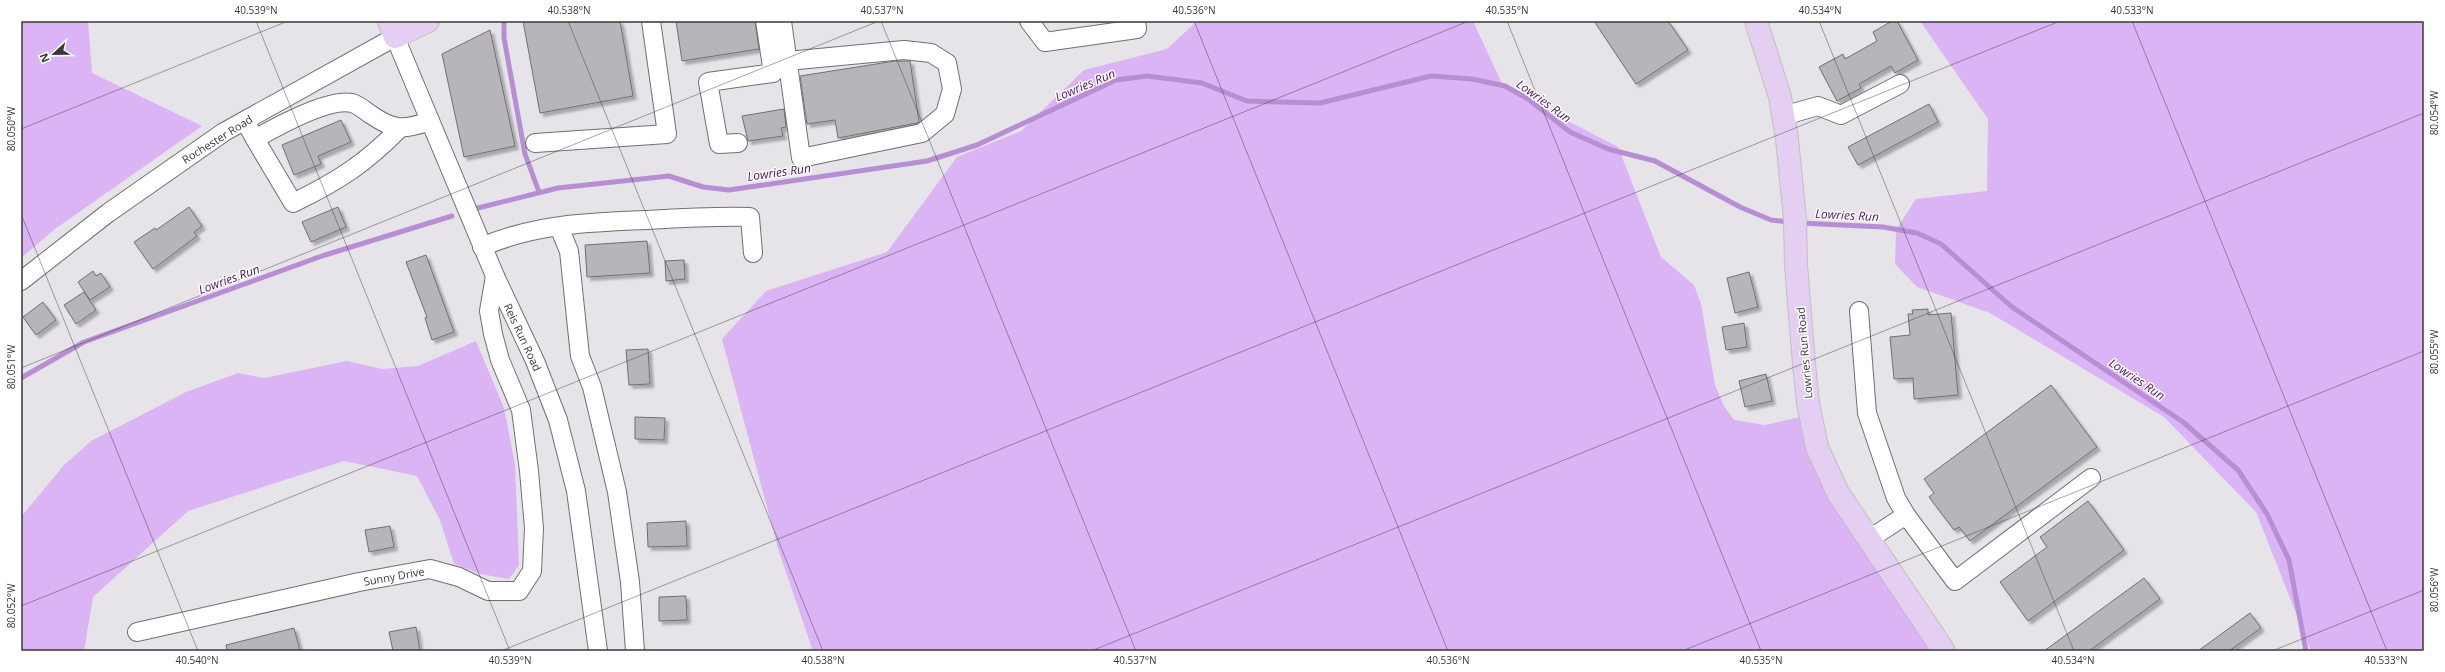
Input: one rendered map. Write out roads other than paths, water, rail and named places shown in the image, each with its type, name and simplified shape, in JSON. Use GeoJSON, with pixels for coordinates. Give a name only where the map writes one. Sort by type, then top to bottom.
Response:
{"type":"FeatureCollection","features":[{"type":"Feature","properties":{"kind":"main road","name":"Rochester Road"},"geometry":{"type":"LineString","coordinates":[[392,29],[428,21]]}},
{"type":"Feature","properties":{"kind":"main road","name":"Lowries Run Road"},"geometry":{"type":"LineString","coordinates":[[1756,21],[1767,53],[1783,116],[1791,174],[1804,364],[1816,447],[1828,476],[1868,540],[1944,651]]}},
{"type":"Feature","properties":{"kind":"street"},"geometry":{"type":"LineString","coordinates":[[535,143],[667,134],[651,21]]}},
{"type":"Feature","properties":{"kind":"street"},"geometry":{"type":"LineString","coordinates":[[738,142],[719,144],[708,82],[773,73],[765,21]]}},
{"type":"Feature","properties":{"kind":"street"},"geometry":{"type":"LineString","coordinates":[[782,21],[787,61],[800,158],[922,133],[945,114],[952,88],[947,63],[931,53],[904,50],[787,61]]}},
{"type":"Feature","properties":{"kind":"street"},"geometry":{"type":"LineString","coordinates":[[1029,21],[1045,42],[1089,28],[1137,25]]}},
{"type":"Feature","properties":{"kind":"street","name":"Rochester Road"},"geometry":{"type":"LineString","coordinates":[[21,281],[108,213],[174,166],[392,29]]}},
{"type":"Feature","properties":{"kind":"street","name":"Reis Run Road"},"geometry":{"type":"LineString","coordinates":[[392,29],[482,247],[535,361],[558,420],[576,491],[598,651]]}},
{"type":"Feature","properties":{"kind":"street"},"geometry":{"type":"LineString","coordinates":[[1783,116],[1818,106],[1841,115],[1900,84]]}},
{"type":"Feature","properties":{"kind":"street"},"geometry":{"type":"LineString","coordinates":[[255,139],[286,122],[341,102],[357,105],[379,121],[400,128],[408,128],[430,121]]}},
{"type":"Feature","properties":{"kind":"street"},"geometry":{"type":"LineString","coordinates":[[245,121],[293,203],[330,185],[355,170],[376,153],[400,128]]}},
{"type":"Feature","properties":{"kind":"street"},"geometry":{"type":"LineString","coordinates":[[482,247],[533,231],[559,227],[570,223],[724,216],[750,217],[753,253]]}},
{"type":"Feature","properties":{"kind":"street"},"geometry":{"type":"LineString","coordinates":[[559,227],[569,251],[580,356],[592,387],[618,492],[629,576],[635,651]]}},
{"type":"Feature","properties":{"kind":"street","name":"Sunny Drive"},"geometry":{"type":"LineString","coordinates":[[137,632],[360,582],[430,569],[459,577],[488,591],[519,591],[532,571],[534,528],[529,470],[521,410],[500,360],[492,334],[489,311],[495,276]]}},
{"type":"Feature","properties":{"kind":"street"},"geometry":{"type":"LineString","coordinates":[[1858,311],[1867,413],[1896,498],[1906,515],[1955,581],[2091,478]]}},
{"type":"Feature","properties":{"kind":"street"},"geometry":{"type":"LineString","coordinates":[[1868,540],[1906,515]]}},
{"type":"Feature","properties":{"kind":"waterway"},"geometry":{"type":"LineString","coordinates":[[504,21],[504,38],[525,154],[539,192]]}},
{"type":"Feature","properties":{"kind":"waterway","name":"Lowries Run"},"geometry":{"type":"LineString","coordinates":[[478,208],[558,188],[669,176],[703,187],[729,190],[927,161],[977,145],[1116,80],[1147,76],[1202,83],[1247,101],[1320,103],[1431,76],[1472,79],[1505,86],[1528,99],[1570,132],[1608,149],[1655,161],[1740,207],[1771,220],[1790,222]]}},
{"type":"Feature","properties":{"kind":"waterway","name":"Lowries Run"},"geometry":{"type":"LineString","coordinates":[[21,378],[84,342],[322,256],[452,216]]}},
{"type":"Feature","properties":{"kind":"waterway","name":"Lowries Run"},"geometry":{"type":"LineString","coordinates":[[1800,223],[1883,227],[1917,233],[1941,244],[2012,307],[2183,422],[2238,470],[2267,514],[2289,560],[2306,651]]}}]}
